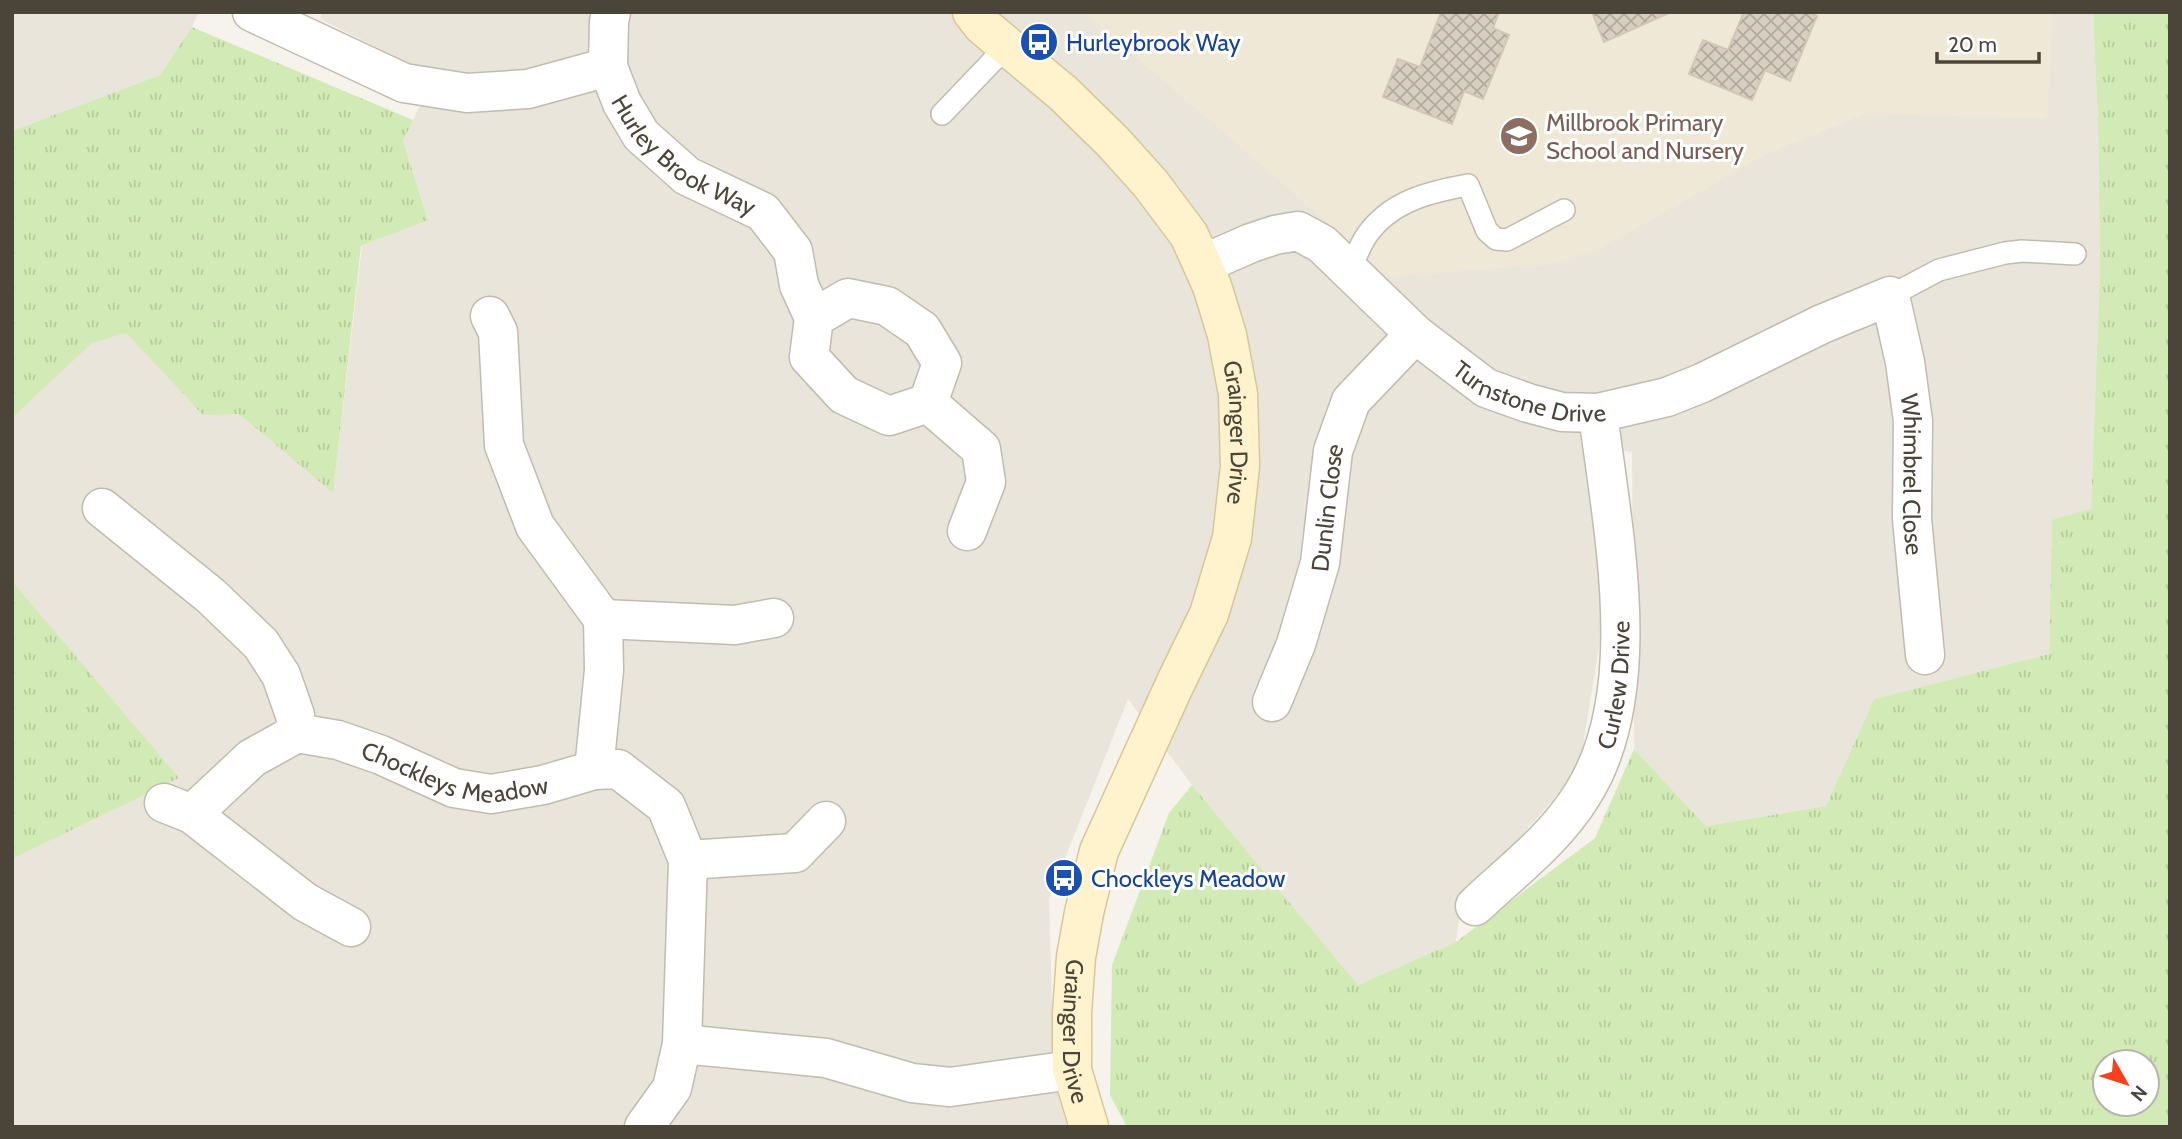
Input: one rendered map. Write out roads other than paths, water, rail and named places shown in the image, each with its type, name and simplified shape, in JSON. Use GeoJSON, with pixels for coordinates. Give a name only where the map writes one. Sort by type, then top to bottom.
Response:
{"type":"FeatureCollection","features":[{"type":"Feature","properties":{"kind":"street"},"geometry":{"type":"LineString","coordinates":[[251,12],[404,83],[467,93],[528,89],[608,66]]}},
{"type":"Feature","properties":{"kind":"street","name":"Hurley Brook Way"},"geometry":{"type":"LineString","coordinates":[[611,12],[608,66],[622,103],[641,135],[687,176],[763,212],[793,251],[799,285],[814,318]]}},
{"type":"Feature","properties":{"kind":"street","name":"Grainger Drive"},"geometry":{"type":"LineString","coordinates":[[972,12],[983,26],[1064,94],[1113,142],[1189,235],[1212,286],[1227,335],[1238,394],[1240,466],[1232,538],[1209,614],[1174,684],[1099,851],[1084,913],[1076,957],[1072,1070],[1089,1127]]}},
{"type":"Feature","properties":{"kind":"street","name":"Turnstone Drive"},"geometry":{"type":"LineString","coordinates":[[1203,264],[1251,243],[1298,231],[1321,244],[1415,334],[1486,388],[1562,412],[1598,413],[1667,397],[1702,383],[1822,324],[1890,296]]}},
{"type":"Feature","properties":{"kind":"street","name":"Whimbrel Close"},"geometry":{"type":"LineString","coordinates":[[1890,296],[1905,362],[1913,421],[1912,519],[1925,655]]}},
{"type":"Feature","properties":{"kind":"street"},"geometry":{"type":"LineString","coordinates":[[848,298],[887,306],[922,330],[942,363],[928,403],[889,416],[844,395],[808,357],[814,318],[848,298]]}},
{"type":"Feature","properties":{"kind":"street"},"geometry":{"type":"LineString","coordinates":[[490,316],[498,332],[504,445],[535,526],[603,619],[604,670],[594,770]]}},
{"type":"Feature","properties":{"kind":"street","name":"Dunlin Close"},"geometry":{"type":"LineString","coordinates":[[1272,702],[1296,644],[1320,564],[1333,451],[1351,401],[1415,334]]}},
{"type":"Feature","properties":{"kind":"street"},"geometry":{"type":"LineString","coordinates":[[928,403],[981,449],[986,482],[967,531]]}},
{"type":"Feature","properties":{"kind":"street","name":"Curlew Drive"},"geometry":{"type":"LineString","coordinates":[[1475,906],[1551,836],[1583,794],[1602,754],[1615,708],[1619,667],[1618,574],[1598,413]]}},
{"type":"Feature","properties":{"kind":"street"},"geometry":{"type":"LineString","coordinates":[[102,508],[211,596],[261,644],[281,675],[295,715],[297,733],[251,758],[178,809],[304,902],[351,927]]}},
{"type":"Feature","properties":{"kind":"street"},"geometry":{"type":"LineString","coordinates":[[603,619],[735,625],[774,618]]}},
{"type":"Feature","properties":{"kind":"street","name":"Chockleys Meadow"},"geometry":{"type":"LineString","coordinates":[[297,733],[338,740],[381,755],[454,788],[491,794],[543,785],[594,770],[618,769],[666,806],[688,860],[682,1044],[672,1088],[644,1127]]}},
{"type":"Feature","properties":{"kind":"street"},"geometry":{"type":"LineString","coordinates":[[688,860],[795,853],[826,821]]}},
{"type":"Feature","properties":{"kind":"street"},"geometry":{"type":"LineString","coordinates":[[682,1044],[826,1058],[912,1083],[950,1087],[1072,1070]]}},
{"type":"Feature","properties":{"kind":"lane"},"geometry":{"type":"LineString","coordinates":[[942,114],[1007,46]]}},
{"type":"Feature","properties":{"kind":"lane"},"geometry":{"type":"LineString","coordinates":[[1350,270],[1367,235],[1392,209],[1427,193],[1468,185],[1487,231],[1496,239],[1507,240],[1564,210]]}},
{"type":"Feature","properties":{"kind":"lane"},"geometry":{"type":"LineString","coordinates":[[1890,296],[1940,270],[2006,253],[2022,251],[2075,254]]}},
{"type":"Feature","properties":{"kind":"place","name":"Hurleybrook Way"},"geometry":{"type":"Point","coordinates":[1039,42]}},
{"type":"Feature","properties":{"kind":"place","name":"Millbrook Primary School and Nursery"},"geometry":{"type":"Point","coordinates":[1519,136]}},
{"type":"Feature","properties":{"kind":"place","name":"Chockleys Meadow"},"geometry":{"type":"Point","coordinates":[1064,878]}}]}
